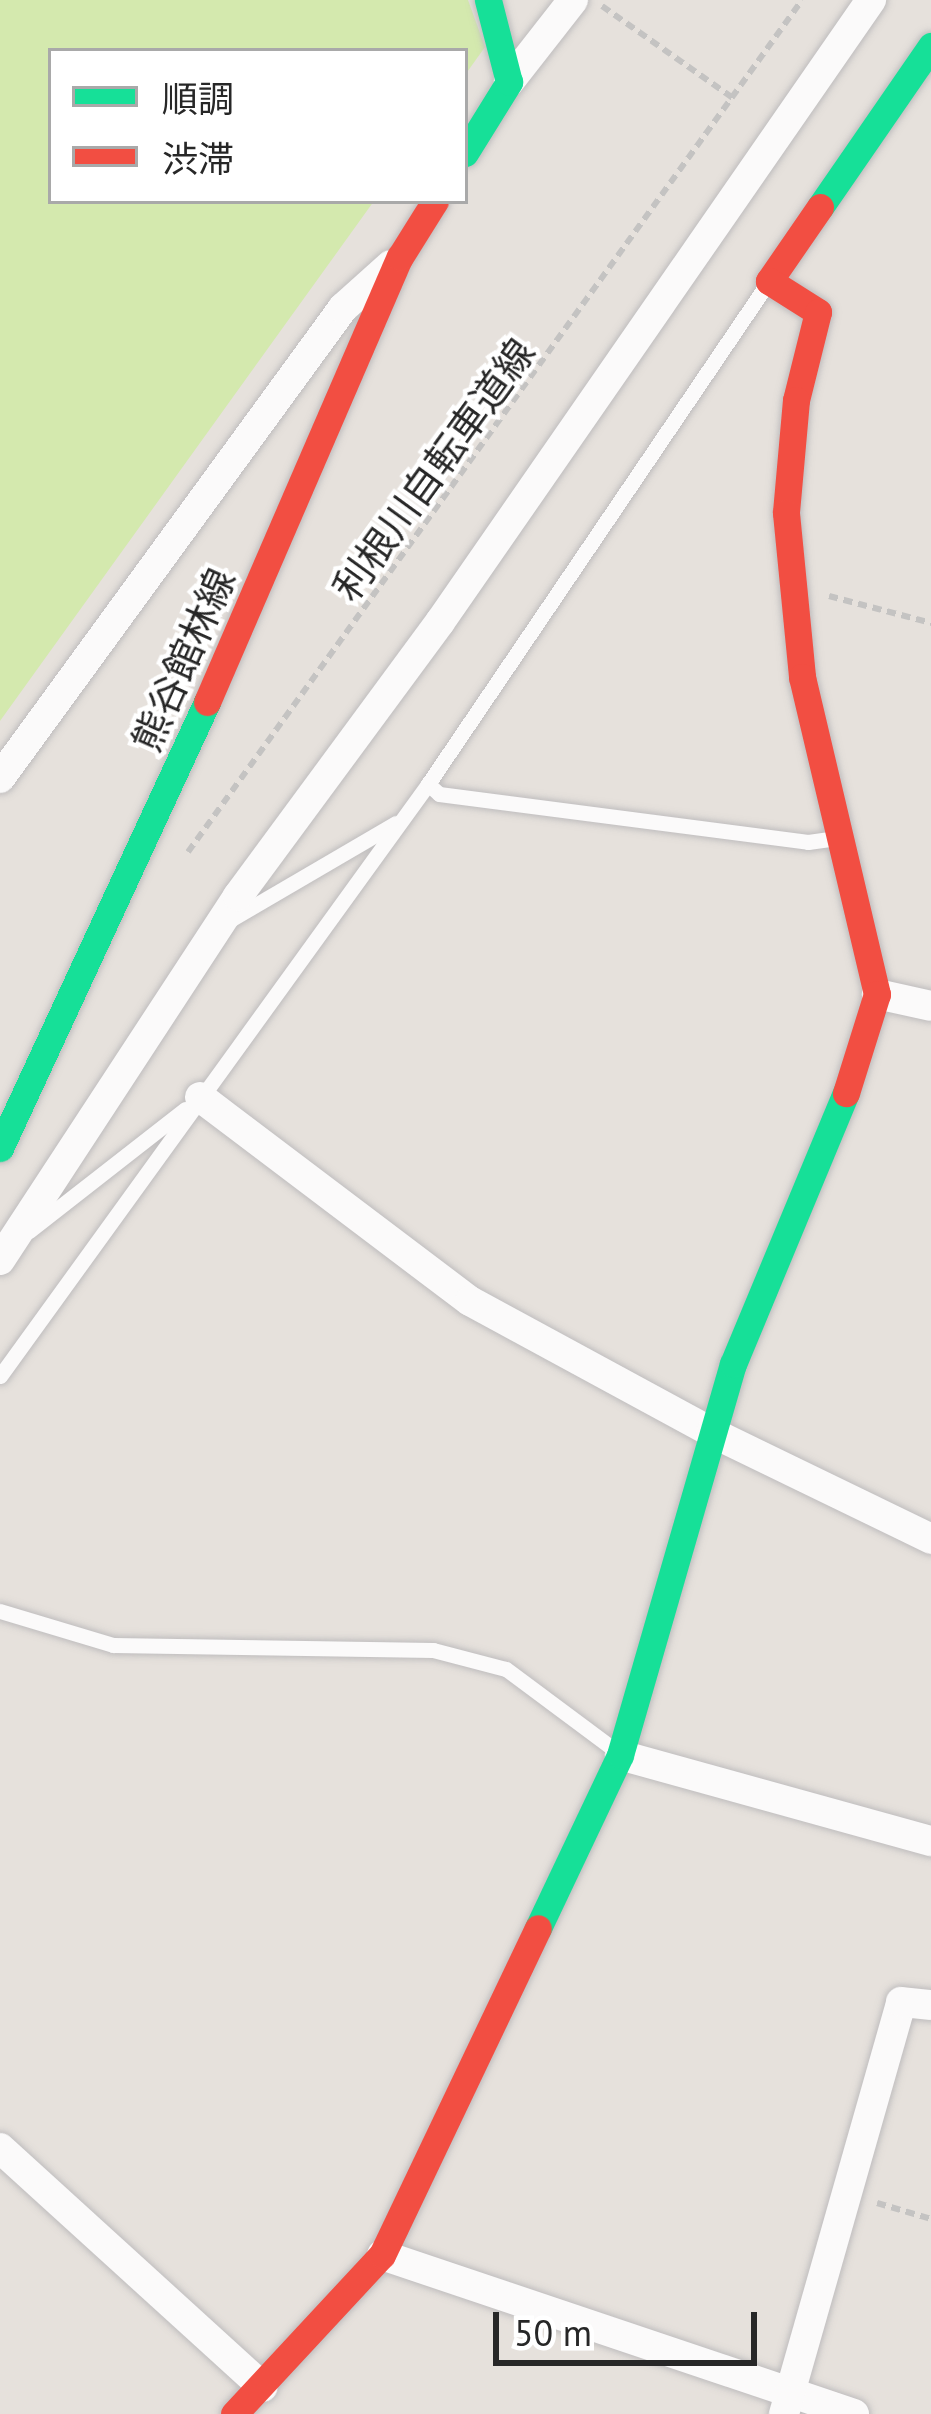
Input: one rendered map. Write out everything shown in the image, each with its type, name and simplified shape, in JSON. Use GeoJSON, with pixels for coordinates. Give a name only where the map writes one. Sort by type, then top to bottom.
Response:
{"type":"FeatureCollection","features":[{"type":"Feature","properties":{"kind":"street"},"geometry":{"type":"LineString","coordinates":[[488,0],[509,82]]}},
{"type":"Feature","properties":{"kind":"street"},"geometry":{"type":"LineString","coordinates":[[468,148],[509,82],[573,0]]}},
{"type":"Feature","properties":{"kind":"street"},"geometry":{"type":"LineString","coordinates":[[4,1254],[217,927],[440,622],[872,0]]}},
{"type":"Feature","properties":{"kind":"street"},"geometry":{"type":"LineString","coordinates":[[234,2414],[382,2255],[620,1755],[711,1432],[843,1105],[877,994],[802,677],[791,586],[793,434],[818,312],[769,281],[931,46]]}},
{"type":"Feature","properties":{"kind":"street","name":"熊谷館林線"},"geometry":{"type":"LineString","coordinates":[[0,1148],[128,886],[400,257],[433,204]]}},
{"type":"Feature","properties":{"kind":"street"},"geometry":{"type":"LineString","coordinates":[[0,778],[343,308],[400,257]]}},
{"type":"Feature","properties":{"kind":"street"},"geometry":{"type":"LineString","coordinates":[[877,994],[931,1006]]}},
{"type":"Feature","properties":{"kind":"street"},"geometry":{"type":"LineString","coordinates":[[200,1097],[470,1301],[711,1432],[931,1539]]}},
{"type":"Feature","properties":{"kind":"street"},"geometry":{"type":"LineString","coordinates":[[620,1755],[931,1841]]}},
{"type":"Feature","properties":{"kind":"street"},"geometry":{"type":"LineString","coordinates":[[786,2402],[901,2002],[931,2005]]}},
{"type":"Feature","properties":{"kind":"street"},"geometry":{"type":"LineString","coordinates":[[0,2148],[263,2387]]}},
{"type":"Feature","properties":{"kind":"street"},"geometry":{"type":"LineString","coordinates":[[382,2255],[786,2402],[854,2414]]}},
{"type":"Feature","properties":{"kind":"lane"},"geometry":{"type":"LineString","coordinates":[[0,1376],[428,784],[769,281]]}},
{"type":"Feature","properties":{"kind":"lane"},"geometry":{"type":"LineString","coordinates":[[428,784],[439,794],[808,842],[842,838]]}},
{"type":"Feature","properties":{"kind":"lane"},"geometry":{"type":"LineString","coordinates":[[217,927],[402,819]]}},
{"type":"Feature","properties":{"kind":"lane"},"geometry":{"type":"LineString","coordinates":[[4,1254],[200,1097]]}},
{"type":"Feature","properties":{"kind":"lane"},"geometry":{"type":"LineString","coordinates":[[0,1611],[113,1645],[433,1650],[506,1669],[620,1755]]}},
{"type":"Feature","properties":{"kind":"path","name":"利根川自転車道線"},"geometry":{"type":"LineString","coordinates":[[185,856],[802,0]]}},
{"type":"Feature","properties":{"kind":"path"},"geometry":{"type":"LineString","coordinates":[[606,8],[733,98]]}},
{"type":"Feature","properties":{"kind":"path"},"geometry":{"type":"LineString","coordinates":[[791,586],[931,623]]}},
{"type":"Feature","properties":{"kind":"path"},"geometry":{"type":"LineString","coordinates":[[845,2193],[931,2219]]}},
{"type":"Feature","properties":{"kind":"green space"},"geometry":{"type":"Polygon","coordinates":[[[0,0],[468,0],[485,47],[468,71],[468,48],[48,48],[48,204],[372,204],[0,721],[0,0]]]}},
{"type":"Feature","properties":{"kind":"traffic: fast"},"geometry":{"type":"LineString","coordinates":[[468,148],[509,82],[488,0]]}},
{"type":"Feature","properties":{"kind":"traffic: fast"},"geometry":{"type":"LineString","coordinates":[[820,207],[931,46]]}},
{"type":"Feature","properties":{"kind":"traffic: fast"},"geometry":{"type":"LineString","coordinates":[[0,1148],[207,702]]}},
{"type":"Feature","properties":{"kind":"traffic: fast"},"geometry":{"type":"LineString","coordinates":[[538,1928],[620,1755],[733,1364],[846,1093]]}},
{"type":"Feature","properties":{"kind":"traffic: jam"},"geometry":{"type":"LineString","coordinates":[[207,702],[400,257],[433,204]]}},
{"type":"Feature","properties":{"kind":"traffic: jam"},"geometry":{"type":"LineString","coordinates":[[820,207],[769,281],[818,312],[796,400],[786,513],[802,677],[877,994],[846,1093]]}},
{"type":"Feature","properties":{"kind":"traffic: jam"},"geometry":{"type":"LineString","coordinates":[[234,2414],[382,2255],[538,1928]]}}]}
